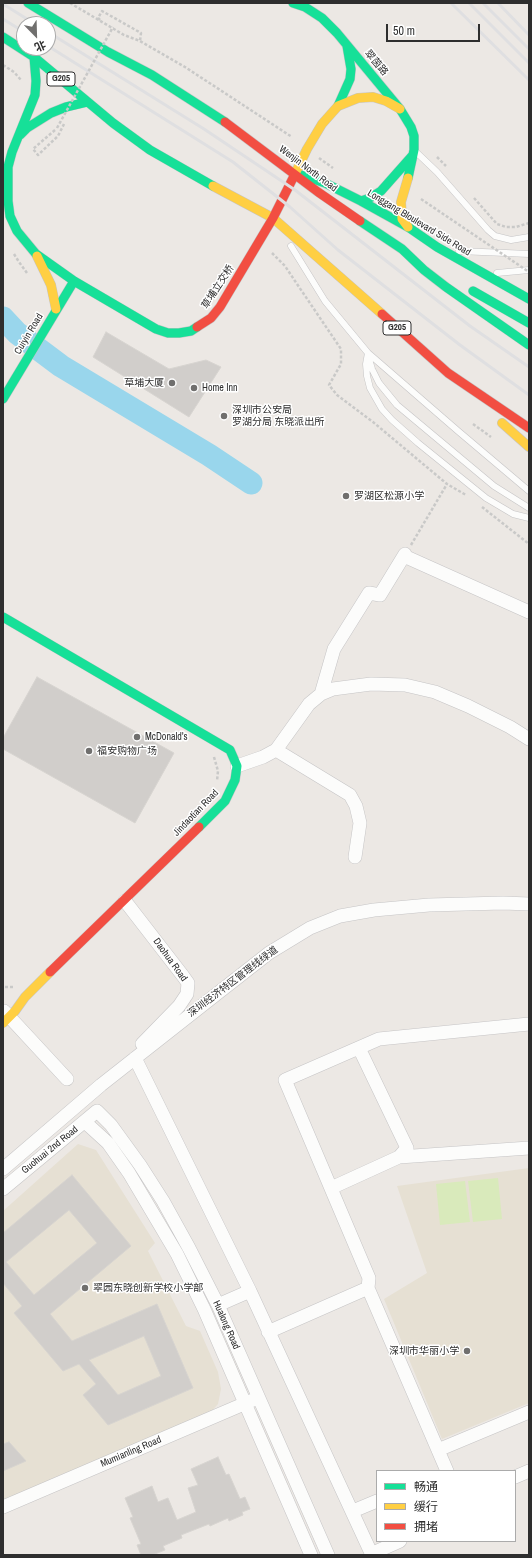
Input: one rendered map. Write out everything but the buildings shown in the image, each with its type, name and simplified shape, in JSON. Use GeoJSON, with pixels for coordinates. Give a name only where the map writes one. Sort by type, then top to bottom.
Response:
{"type":"FeatureCollection","features":[{"type":"Feature","properties":{"kind":"main road","name":"Wenjin North Road"},"geometry":{"type":"LineString","coordinates":[[28,3],[108,52],[152,75],[229,124],[318,192],[402,249],[424,270],[446,287],[529,345]]}},
{"type":"Feature","properties":{"kind":"main road","name":"翠茵路"},"geometry":{"type":"LineString","coordinates":[[293,3],[305,7],[322,18],[400,109],[411,127],[414,136],[413,153],[410,173],[401,202],[400,212],[402,219],[408,227]]}},
{"type":"Feature","properties":{"kind":"main road","name":"G205"},"geometry":{"type":"LineString","coordinates":[[3,37],[34,57],[113,123],[150,150],[199,179],[253,206],[273,218],[448,373],[529,428]]}},
{"type":"Feature","properties":{"kind":"main road"},"geometry":{"type":"LineString","coordinates":[[295,173],[322,124],[338,106],[350,79],[347,46]]}},
{"type":"Feature","properties":{"kind":"main road"},"geometry":{"type":"LineString","coordinates":[[34,57],[36,81],[35,95],[18,136],[8,167],[8,201],[10,216],[17,231],[36,254],[51,285],[56,309]]}},
{"type":"Feature","properties":{"kind":"main road"},"geometry":{"type":"LineString","coordinates":[[338,106],[358,98],[373,97],[386,101],[400,109]]}},
{"type":"Feature","properties":{"kind":"main road"},"geometry":{"type":"LineString","coordinates":[[18,136],[27,128],[51,113],[66,107],[87,102]]}},
{"type":"Feature","properties":{"kind":"main road"},"geometry":{"type":"LineString","coordinates":[[362,201],[381,191],[413,153]]}},
{"type":"Feature","properties":{"kind":"main road","name":"Longgang Bloulevard Side Road"},"geometry":{"type":"LineString","coordinates":[[295,173],[324,183],[362,201],[408,227],[473,269],[529,299]]}},
{"type":"Feature","properties":{"kind":"main road","name":"草埔立交桥"},"geometry":{"type":"LineString","coordinates":[[36,254],[74,281],[156,329],[173,333],[191,331],[211,318],[220,307],[273,218],[295,173]]}},
{"type":"Feature","properties":{"kind":"main road"},"geometry":{"type":"LineString","coordinates":[[402,249],[448,276]]}},
{"type":"Feature","properties":{"kind":"main road","name":"Cuiyin Road"},"geometry":{"type":"LineString","coordinates":[[3,399],[74,281]]}},
{"type":"Feature","properties":{"kind":"main road"},"geometry":{"type":"LineString","coordinates":[[468,288],[529,323]]}},
{"type":"Feature","properties":{"kind":"main road"},"geometry":{"type":"LineString","coordinates":[[448,373],[494,417],[529,447]]}},
{"type":"Feature","properties":{"kind":"main road"},"geometry":{"type":"LineString","coordinates":[[3,616],[225,746],[230,750],[237,766]]}},
{"type":"Feature","properties":{"kind":"main road","name":"Jindaotian Road"},"geometry":{"type":"LineString","coordinates":[[5,1015],[125,901],[226,801],[235,780],[237,766]]}},
{"type":"Feature","properties":{"kind":"street"},"geometry":{"type":"LineString","coordinates":[[320,694],[334,648],[369,593],[380,594],[404,555],[529,612]]}},
{"type":"Feature","properties":{"kind":"street"},"geometry":{"type":"LineString","coordinates":[[237,766],[264,757],[276,750],[310,704],[320,694],[333,690],[370,684],[405,685],[435,692],[468,706],[510,727],[529,739]]}},
{"type":"Feature","properties":{"kind":"street"},"geometry":{"type":"LineString","coordinates":[[276,750],[350,795],[356,806],[360,823],[354,857]]}},
{"type":"Feature","properties":{"kind":"street","name":"Daohua Road"},"geometry":{"type":"LineString","coordinates":[[125,901],[188,983],[187,994],[179,1006],[142,1044],[135,1058]]}},
{"type":"Feature","properties":{"kind":"street","name":"深圳经济特区管理线绿道"},"geometry":{"type":"LineString","coordinates":[[3,1168],[101,1085],[269,953],[310,928],[340,916],[374,910],[429,905],[488,903],[529,904]]}},
{"type":"Feature","properties":{"kind":"street"},"geometry":{"type":"LineString","coordinates":[[5,1015],[67,1079]]}},
{"type":"Feature","properties":{"kind":"street"},"geometry":{"type":"LineString","coordinates":[[447,1470],[368,1288],[369,1278],[284,1080],[379,1040],[529,1024]]}},
{"type":"Feature","properties":{"kind":"street"},"geometry":{"type":"LineString","coordinates":[[359,1048],[407,1148],[399,1157]]}},
{"type":"Feature","properties":{"kind":"street"},"geometry":{"type":"LineString","coordinates":[[135,1058],[250,1291],[372,1554],[398,1542]]}},
{"type":"Feature","properties":{"kind":"street","name":"Guohuai 2nd Road"},"geometry":{"type":"LineString","coordinates":[[3,1189],[97,1111]]}},
{"type":"Feature","properties":{"kind":"street","name":"Hualong Road"},"geometry":{"type":"LineString","coordinates":[[97,1111],[120,1136],[163,1201],[189,1248],[218,1305],[328,1555]]}},
{"type":"Feature","properties":{"kind":"street","name":"Hualong Road"},"geometry":{"type":"LineString","coordinates":[[85,1122],[108,1143],[129,1173],[169,1241],[204,1309],[312,1555]]}},
{"type":"Feature","properties":{"kind":"street"},"geometry":{"type":"LineString","coordinates":[[331,1188],[399,1157],[529,1148]]}},
{"type":"Feature","properties":{"kind":"street"},"geometry":{"type":"LineString","coordinates":[[268,1332],[368,1288]]}},
{"type":"Feature","properties":{"kind":"street"},"geometry":{"type":"LineString","coordinates":[[218,1305],[250,1291]]}},
{"type":"Feature","properties":{"kind":"street","name":"Mumianling Road"},"geometry":{"type":"LineString","coordinates":[[3,1507],[259,1398]]}},
{"type":"Feature","properties":{"kind":"street"},"geometry":{"type":"LineString","coordinates":[[438,1450],[529,1412]]}},
{"type":"Feature","properties":{"kind":"street"},"geometry":{"type":"LineString","coordinates":[[353,1511],[376,1501]]}},
{"type":"Feature","properties":{"kind":"lane"},"geometry":{"type":"LineString","coordinates":[[413,153],[437,172],[495,236],[512,240],[529,237]]}},
{"type":"Feature","properties":{"kind":"lane"},"geometry":{"type":"LineString","coordinates":[[273,218],[285,237]]}},
{"type":"Feature","properties":{"kind":"lane"},"geometry":{"type":"LineString","coordinates":[[289,243],[325,301],[368,353],[458,432],[529,491]]}},
{"type":"Feature","properties":{"kind":"lane"},"geometry":{"type":"LineString","coordinates":[[437,247],[468,252],[529,254]]}},
{"type":"Feature","properties":{"kind":"lane"},"geometry":{"type":"LineString","coordinates":[[473,269],[493,273],[529,271]]}},
{"type":"Feature","properties":{"kind":"lane"},"geometry":{"type":"LineString","coordinates":[[368,353],[372,369],[379,384],[397,405],[494,486],[529,508]]}},
{"type":"Feature","properties":{"kind":"lane"},"geometry":{"type":"LineString","coordinates":[[368,353],[366,364],[370,388],[382,409],[392,420],[486,498],[513,514],[529,518]]}},
{"type":"Feature","properties":{"kind":"path"},"geometry":{"type":"LineString","coordinates":[[70,3],[124,35],[140,41],[191,71],[292,137]]}},
{"type":"Feature","properties":{"kind":"path"},"geometry":{"type":"LineString","coordinates":[[63,125],[58,136],[38,154],[33,149],[57,128],[113,27],[98,18],[102,11],[141,34],[140,41]]}},
{"type":"Feature","properties":{"kind":"path"},"geometry":{"type":"LineString","coordinates":[[3,65],[14,72],[21,79]]}},
{"type":"Feature","properties":{"kind":"path"},"geometry":{"type":"LineString","coordinates":[[437,157],[447,168]]}},
{"type":"Feature","properties":{"kind":"path"},"geometry":{"type":"LineString","coordinates":[[472,196],[497,224],[506,227],[516,227],[529,223]]}},
{"type":"Feature","properties":{"kind":"path"},"geometry":{"type":"LineString","coordinates":[[421,199],[529,271]]}},
{"type":"Feature","properties":{"kind":"path"},"geometry":{"type":"LineString","coordinates":[[12,249],[19,262],[30,276]]}},
{"type":"Feature","properties":{"kind":"path"},"geometry":{"type":"LineString","coordinates":[[272,253],[292,276],[342,349],[341,364],[328,385],[337,395],[373,422],[448,484],[471,498]]}},
{"type":"Feature","properties":{"kind":"path"},"geometry":{"type":"LineString","coordinates":[[413,543],[448,484]]}},
{"type":"Feature","properties":{"kind":"path"},"geometry":{"type":"LineString","coordinates":[[476,503],[529,544]]}},
{"type":"Feature","properties":{"kind":"path"},"geometry":{"type":"LineString","coordinates":[[212,752],[218,771],[217,784]]}},
{"type":"Feature","properties":{"kind":"path"},"geometry":{"type":"LineString","coordinates":[[5,988],[17,986]]}},
{"type":"Feature","properties":{"kind":"shaded area","name":"翠园东晓创新学校小学部"},"geometry":{"type":"Polygon","coordinates":[[[78,1144],[96,1150],[155,1243],[148,1251],[186,1326],[200,1331],[218,1372],[221,1389],[218,1404],[210,1413],[3,1502],[3,1211],[78,1144]]]}},
{"type":"Feature","properties":{"kind":"shaded area","name":"深圳市华丽小学"},"geometry":{"type":"Polygon","coordinates":[[[529,1168],[529,1403],[442,1439],[384,1299],[427,1273],[397,1186],[529,1168]]]}},
{"type":"Feature","properties":{"kind":"green space"},"geometry":{"type":"Polygon","coordinates":[[[498,1178],[502,1219],[473,1222],[468,1181],[498,1178]]]}},
{"type":"Feature","properties":{"kind":"green space"},"geometry":{"type":"Polygon","coordinates":[[[465,1181],[470,1222],[440,1225],[436,1184],[465,1181]]]}},
{"type":"Feature","properties":{"kind":"waterway"},"geometry":{"type":"LineString","coordinates":[[3,318],[17,333],[61,366],[209,455],[251,483]]}},
{"type":"Feature","properties":{"kind":"railway"},"geometry":{"type":"LineString","coordinates":[[451,3],[529,80]]}},
{"type":"Feature","properties":{"kind":"railway"},"geometry":{"type":"LineString","coordinates":[[469,3],[529,63]]}},
{"type":"Feature","properties":{"kind":"railway"},"geometry":{"type":"LineString","coordinates":[[483,3],[529,49]]}},
{"type":"Feature","properties":{"kind":"railway"},"geometry":{"type":"LineString","coordinates":[[498,3],[529,35]]}},
{"type":"Feature","properties":{"kind":"railway"},"geometry":{"type":"LineString","coordinates":[[3,4],[22,16]]}},
{"type":"Feature","properties":{"kind":"railway"},"geometry":{"type":"LineString","coordinates":[[3,19],[16,27]]}},
{"type":"Feature","properties":{"kind":"railway"},"geometry":{"type":"LineString","coordinates":[[56,37],[204,129],[295,190],[470,326],[529,367]]}},
{"type":"Feature","properties":{"kind":"railway"},"geometry":{"type":"LineString","coordinates":[[56,51],[233,162],[290,207],[338,250],[460,345],[529,395]]}},
{"type":"Feature","properties":{"kind":"traffic: fast"},"geometry":{"type":"LineString","coordinates":[[28,3],[108,52],[152,75],[225,122]]}},
{"type":"Feature","properties":{"kind":"traffic: fast"},"geometry":{"type":"LineString","coordinates":[[293,3],[305,7],[322,18],[337,33],[400,109],[411,127],[414,136],[414,150],[408,178]]}},
{"type":"Feature","properties":{"kind":"traffic: fast"},"geometry":{"type":"LineString","coordinates":[[3,37],[34,57],[113,123],[150,150],[213,186]]}},
{"type":"Feature","properties":{"kind":"traffic: fast"},"geometry":{"type":"LineString","coordinates":[[338,106],[350,79],[351,69],[347,46]]}},
{"type":"Feature","properties":{"kind":"traffic: fast"},"geometry":{"type":"LineString","coordinates":[[34,57],[36,81],[35,95],[12,152],[8,167],[8,201],[10,216],[17,231],[36,254],[74,281],[156,329],[168,333],[179,333],[191,331],[197,327]]}},
{"type":"Feature","properties":{"kind":"traffic: fast"},"geometry":{"type":"LineString","coordinates":[[20,135],[27,128],[51,113],[66,107],[87,102]]}},
{"type":"Feature","properties":{"kind":"traffic: fast"},"geometry":{"type":"LineString","coordinates":[[361,201],[370,198],[381,191],[412,156]]}},
{"type":"Feature","properties":{"kind":"traffic: fast"},"geometry":{"type":"LineString","coordinates":[[298,174],[325,183],[361,201],[408,227],[437,247],[529,299]]}},
{"type":"Feature","properties":{"kind":"traffic: fast"},"geometry":{"type":"LineString","coordinates":[[360,221],[402,249],[424,270],[446,287],[529,345]]}},
{"type":"Feature","properties":{"kind":"traffic: fast"},"geometry":{"type":"LineString","coordinates":[[3,399],[74,281]]}},
{"type":"Feature","properties":{"kind":"traffic: fast"},"geometry":{"type":"LineString","coordinates":[[473,291],[529,323]]}},
{"type":"Feature","properties":{"kind":"traffic: fast"},"geometry":{"type":"LineString","coordinates":[[3,617],[230,750],[237,766],[235,780],[225,801],[199,827]]}},
{"type":"Feature","properties":{"kind":"traffic: slow"},"geometry":{"type":"LineString","coordinates":[[294,176],[307,149],[322,124],[338,106],[358,98],[373,97],[386,101],[400,109]]}},
{"type":"Feature","properties":{"kind":"traffic: slow"},"geometry":{"type":"LineString","coordinates":[[408,178],[401,202],[402,219],[408,227]]}},
{"type":"Feature","properties":{"kind":"traffic: slow"},"geometry":{"type":"LineString","coordinates":[[213,186],[273,218],[382,314]]}},
{"type":"Feature","properties":{"kind":"traffic: slow"},"geometry":{"type":"LineString","coordinates":[[37,256],[51,285],[56,309]]}},
{"type":"Feature","properties":{"kind":"traffic: slow"},"geometry":{"type":"LineString","coordinates":[[502,423],[529,447]]}},
{"type":"Feature","properties":{"kind":"traffic: slow"},"geometry":{"type":"LineString","coordinates":[[3,1023],[15,1011],[25,997],[50,972]]}},
{"type":"Feature","properties":{"kind":"traffic: jam"},"geometry":{"type":"LineString","coordinates":[[225,122],[318,192],[360,221]]}},
{"type":"Feature","properties":{"kind":"traffic: jam"},"geometry":{"type":"LineString","coordinates":[[197,327],[211,318],[220,307],[273,218],[294,176]]}},
{"type":"Feature","properties":{"kind":"traffic: jam"},"geometry":{"type":"LineString","coordinates":[[382,314],[448,373],[529,428]]}},
{"type":"Feature","properties":{"kind":"traffic: jam"},"geometry":{"type":"LineString","coordinates":[[50,972],[199,827]]}},
{"type":"Feature","properties":{"kind":"place","name":"草埔大厦"},"geometry":{"type":"Point","coordinates":[172,383]}},
{"type":"Feature","properties":{"kind":"place","name":"Home Inn"},"geometry":{"type":"Point","coordinates":[194,388]}},
{"type":"Feature","properties":{"kind":"place","name":"深圳市公安局 罗湖分局 东晓派出所"},"geometry":{"type":"Point","coordinates":[224,416]}},
{"type":"Feature","properties":{"kind":"place","name":"罗湖区松源小学"},"geometry":{"type":"Point","coordinates":[346,496]}},
{"type":"Feature","properties":{"kind":"place","name":"McDonald's"},"geometry":{"type":"Point","coordinates":[137,737]}},
{"type":"Feature","properties":{"kind":"place","name":"福安购物广场"},"geometry":{"type":"Point","coordinates":[89,751]}},
{"type":"Feature","properties":{"kind":"place","name":"翠园东晓创新学校小学部"},"geometry":{"type":"Point","coordinates":[85,1288]}},
{"type":"Feature","properties":{"kind":"place","name":"深圳市华丽小学"},"geometry":{"type":"Point","coordinates":[467,1351]}}]}
